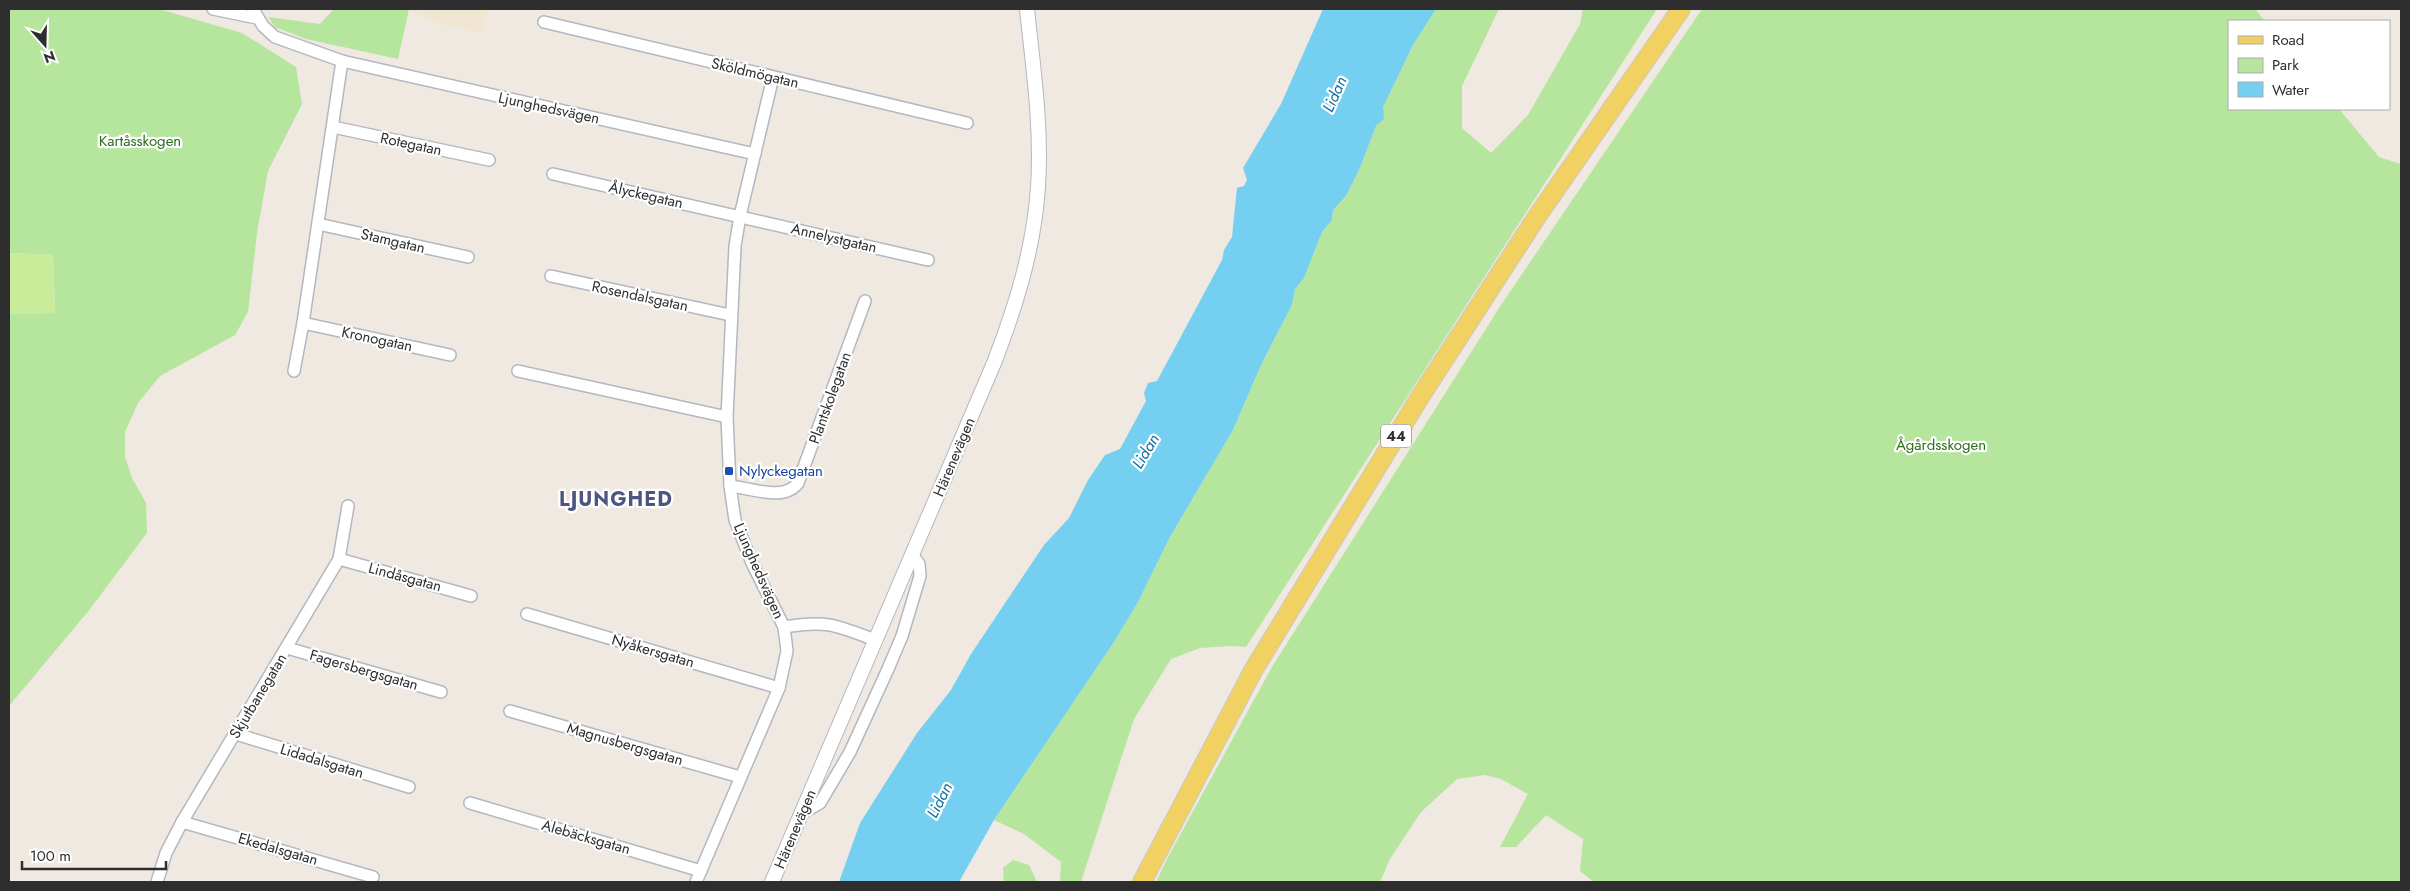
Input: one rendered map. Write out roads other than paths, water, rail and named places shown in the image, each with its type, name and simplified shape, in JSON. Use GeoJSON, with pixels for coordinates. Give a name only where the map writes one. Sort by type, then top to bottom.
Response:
{"type":"FeatureCollection","features":[{"type":"Feature","properties":{"kind":"main road","name":"44"},"geometry":{"type":"LineString","coordinates":[[1142,882],[1254,669],[1420,397],[1536,218],[1681,9]]}},
{"type":"Feature","properties":{"kind":"street"},"geometry":{"type":"LineString","coordinates":[[213,9],[255,14]]}},
{"type":"Feature","properties":{"kind":"street","name":"Härenevägen"},"geometry":{"type":"LineString","coordinates":[[772,882],[994,363],[1018,296],[1031,244],[1038,187],[1038,130],[1027,9]]}},
{"type":"Feature","properties":{"kind":"street","name":"Ljunghedsvägen"},"geometry":{"type":"LineString","coordinates":[[255,14],[275,37],[342,61],[755,154]]}},
{"type":"Feature","properties":{"kind":"street","name":"Sköldmögatan"},"geometry":{"type":"LineString","coordinates":[[544,22],[967,123]]}},
{"type":"Feature","properties":{"kind":"street"},"geometry":{"type":"LineString","coordinates":[[294,371],[303,323],[342,61]]}},
{"type":"Feature","properties":{"kind":"street","name":"Ljunghedsvägen"},"geometry":{"type":"LineString","coordinates":[[698,877],[778,688],[787,651],[784,627],[743,541],[734,514],[730,486],[727,417],[734,254],[740,216],[773,77]]}},
{"type":"Feature","properties":{"kind":"street","name":"Rotegatan"},"geometry":{"type":"LineString","coordinates":[[333,127],[489,160]]}},
{"type":"Feature","properties":{"kind":"street","name":"Ålyckegatan"},"geometry":{"type":"LineString","coordinates":[[553,174],[740,216]]}},
{"type":"Feature","properties":{"kind":"street","name":"Annelystgatan"},"geometry":{"type":"LineString","coordinates":[[740,216],[928,260]]}},
{"type":"Feature","properties":{"kind":"street","name":"Stamgatan"},"geometry":{"type":"LineString","coordinates":[[318,224],[468,258]]}},
{"type":"Feature","properties":{"kind":"street","name":"Rosendalsgatan"},"geometry":{"type":"LineString","coordinates":[[551,276],[730,315]]}},
{"type":"Feature","properties":{"kind":"street","name":"Plantskolegatan"},"geometry":{"type":"LineString","coordinates":[[730,486],[781,494],[789,491],[798,483],[865,301]]}},
{"type":"Feature","properties":{"kind":"street","name":"Kronogatan"},"geometry":{"type":"LineString","coordinates":[[303,323],[450,355]]}},
{"type":"Feature","properties":{"kind":"street"},"geometry":{"type":"LineString","coordinates":[[518,371],[727,417]]}},
{"type":"Feature","properties":{"kind":"street","name":"Skjutbanegatan"},"geometry":{"type":"LineString","coordinates":[[157,882],[166,853],[182,822],[339,559],[348,506]]}},
{"type":"Feature","properties":{"kind":"street"},"geometry":{"type":"LineString","coordinates":[[802,814],[820,803],[850,752],[902,636],[920,576],[919,564],[912,554]]}},
{"type":"Feature","properties":{"kind":"street","name":"Lindåsgatan"},"geometry":{"type":"LineString","coordinates":[[339,559],[472,596]]}},
{"type":"Feature","properties":{"kind":"street","name":"Nyåkersgatan"},"geometry":{"type":"LineString","coordinates":[[527,614],[778,688]]}},
{"type":"Feature","properties":{"kind":"street"},"geometry":{"type":"LineString","coordinates":[[784,627],[826,623],[844,627],[875,640]]}},
{"type":"Feature","properties":{"kind":"street","name":"Fagersbergsgatan"},"geometry":{"type":"LineString","coordinates":[[287,648],[441,692]]}},
{"type":"Feature","properties":{"kind":"street","name":"Magnusbergsgatan"},"geometry":{"type":"LineString","coordinates":[[510,711],[740,777]]}},
{"type":"Feature","properties":{"kind":"street","name":"Lidadalsgatan"},"geometry":{"type":"LineString","coordinates":[[236,734],[409,787]]}},
{"type":"Feature","properties":{"kind":"street","name":"Alebäcksgatan"},"geometry":{"type":"LineString","coordinates":[[470,803],[698,877]]}},
{"type":"Feature","properties":{"kind":"street","name":"Ekedalsgatan"},"geometry":{"type":"LineString","coordinates":[[182,822],[373,877]]}},
{"type":"Feature","properties":{"kind":"water","name":"Lidan"},"geometry":{"type":"Polygon","coordinates":[[[1323,9],[1436,9],[1413,45],[1383,107],[1384,119],[1376,126],[1360,168],[1346,196],[1333,210],[1332,220],[1322,232],[1304,278],[1295,289],[1292,305],[1261,365],[1233,430],[1170,537],[1138,602],[1114,642],[994,820],[959,882],[839,882],[860,823],[917,733],[951,690],[971,654],[1044,545],[1069,518],[1088,480],[1105,455],[1120,449],[1146,401],[1144,393],[1148,383],[1157,381],[1222,260],[1224,250],[1232,237],[1237,188],[1244,186],[1247,180],[1243,168],[1281,104],[1323,9]]]}},
{"type":"Feature","properties":{"kind":"place","name":"Nylyckegatan"},"geometry":{"type":"Point","coordinates":[729,471]}},
{"type":"Feature","properties":{"kind":"district","name":"LJUNGHED"},"geometry":{"type":"Point","coordinates":[616,499]}},
{"type":"Feature","properties":{"kind":"park label","name":"Kartåsskogen"},"geometry":{"type":"Point","coordinates":[140,141]}},
{"type":"Feature","properties":{"kind":"park label","name":"Ågårdsskogen"},"geometry":{"type":"Point","coordinates":[1941,445]}}]}
